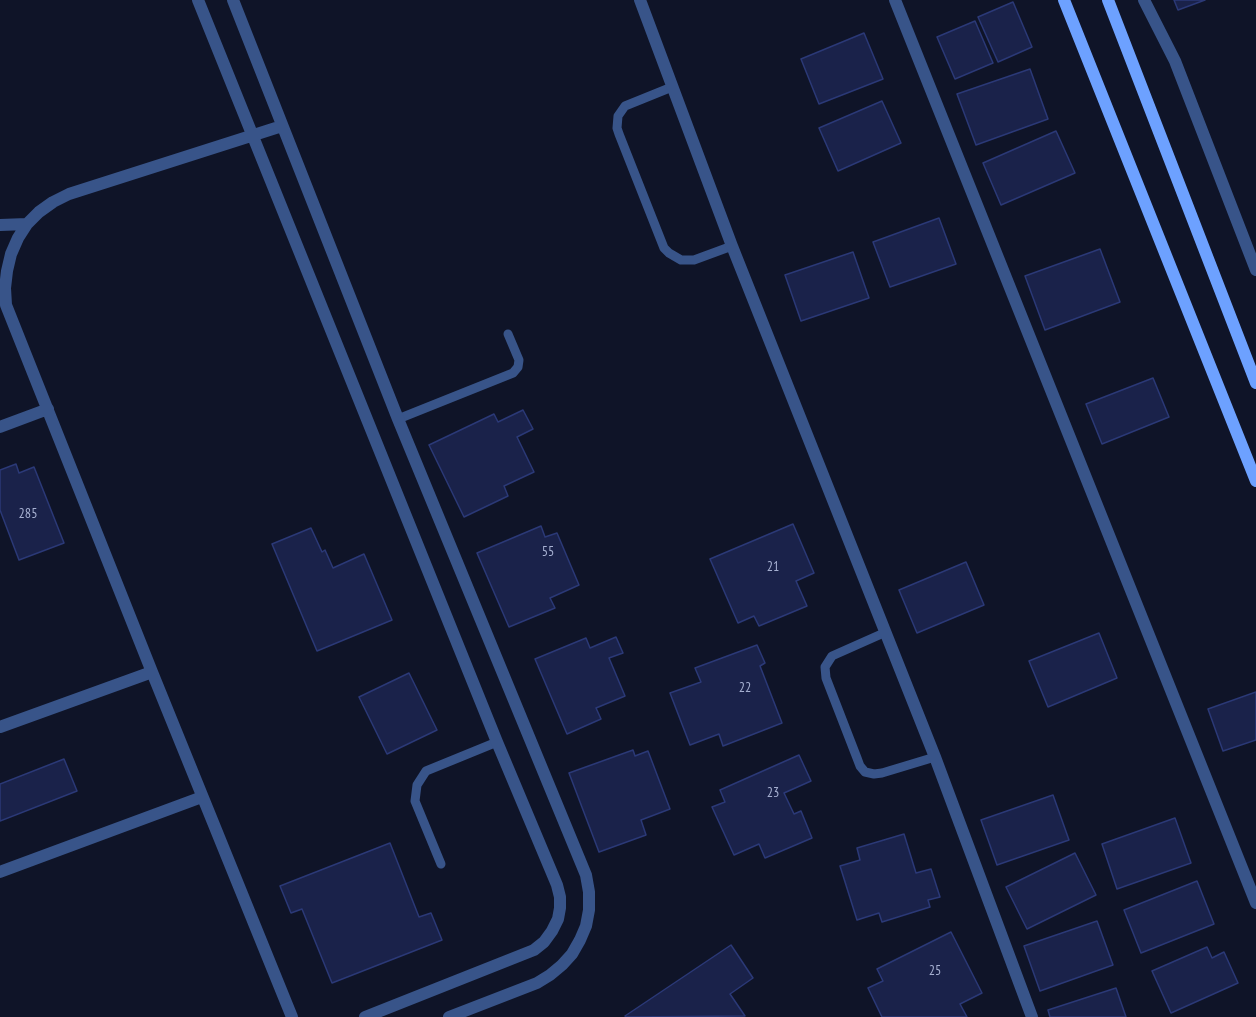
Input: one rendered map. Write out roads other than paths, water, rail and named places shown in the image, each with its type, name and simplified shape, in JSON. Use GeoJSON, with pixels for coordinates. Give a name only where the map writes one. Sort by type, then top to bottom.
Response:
{"type":"FeatureCollection","features":[{"type":"Feature","properties":{"kind":"main road"},"geometry":{"type":"LineString","coordinates":[[1064,0],[1256,480]]}},
{"type":"Feature","properties":{"kind":"main road"},"geometry":{"type":"LineString","coordinates":[[1108,0],[1256,383]]}},
{"type":"Feature","properties":{"kind":"street"},"geometry":{"type":"LineString","coordinates":[[198,0],[560,897],[558,919],[544,942],[534,950],[365,1017]]}},
{"type":"Feature","properties":{"kind":"street"},"geometry":{"type":"LineString","coordinates":[[233,0],[398,419],[586,875],[589,892],[586,926],[572,954],[562,965],[537,983],[449,1017]]}},
{"type":"Feature","properties":{"kind":"street"},"geometry":{"type":"LineString","coordinates":[[640,0],[732,246],[935,757],[1032,1017]]}},
{"type":"Feature","properties":{"kind":"street"},"geometry":{"type":"LineString","coordinates":[[896,0],[1256,903]]}},
{"type":"Feature","properties":{"kind":"street"},"geometry":{"type":"LineString","coordinates":[[1144,0],[1175,61],[1256,270]]}},
{"type":"Feature","properties":{"kind":"street"},"geometry":{"type":"LineString","coordinates":[[282,126],[69,194],[53,202],[27,224],[18,238],[9,262],[5,288],[6,305],[292,1017]]}},
{"type":"Feature","properties":{"kind":"street"},"geometry":{"type":"LineString","coordinates":[[0,225],[27,224]]}},
{"type":"Feature","properties":{"kind":"street"},"geometry":{"type":"LineString","coordinates":[[0,427],[48,409]]}},
{"type":"Feature","properties":{"kind":"street"},"geometry":{"type":"LineString","coordinates":[[0,727],[152,672]]}},
{"type":"Feature","properties":{"kind":"street"},"geometry":{"type":"LineString","coordinates":[[0,872],[202,797]]}},
{"type":"Feature","properties":{"kind":"lane"},"geometry":{"type":"LineString","coordinates":[[672,87],[625,105],[618,116],[619,134],[664,248],[669,253],[681,260],[694,260],[732,246]]}},
{"type":"Feature","properties":{"kind":"lane"},"geometry":{"type":"LineString","coordinates":[[398,419],[513,373],[518,367],[519,360],[508,334]]}},
{"type":"Feature","properties":{"kind":"lane"},"geometry":{"type":"LineString","coordinates":[[886,632],[832,656],[825,667],[826,678],[860,766],[865,772],[882,773],[935,757]]}},
{"type":"Feature","properties":{"kind":"lane"},"geometry":{"type":"LineString","coordinates":[[441,864],[415,801],[417,785],[426,771],[497,742]]}}]}
